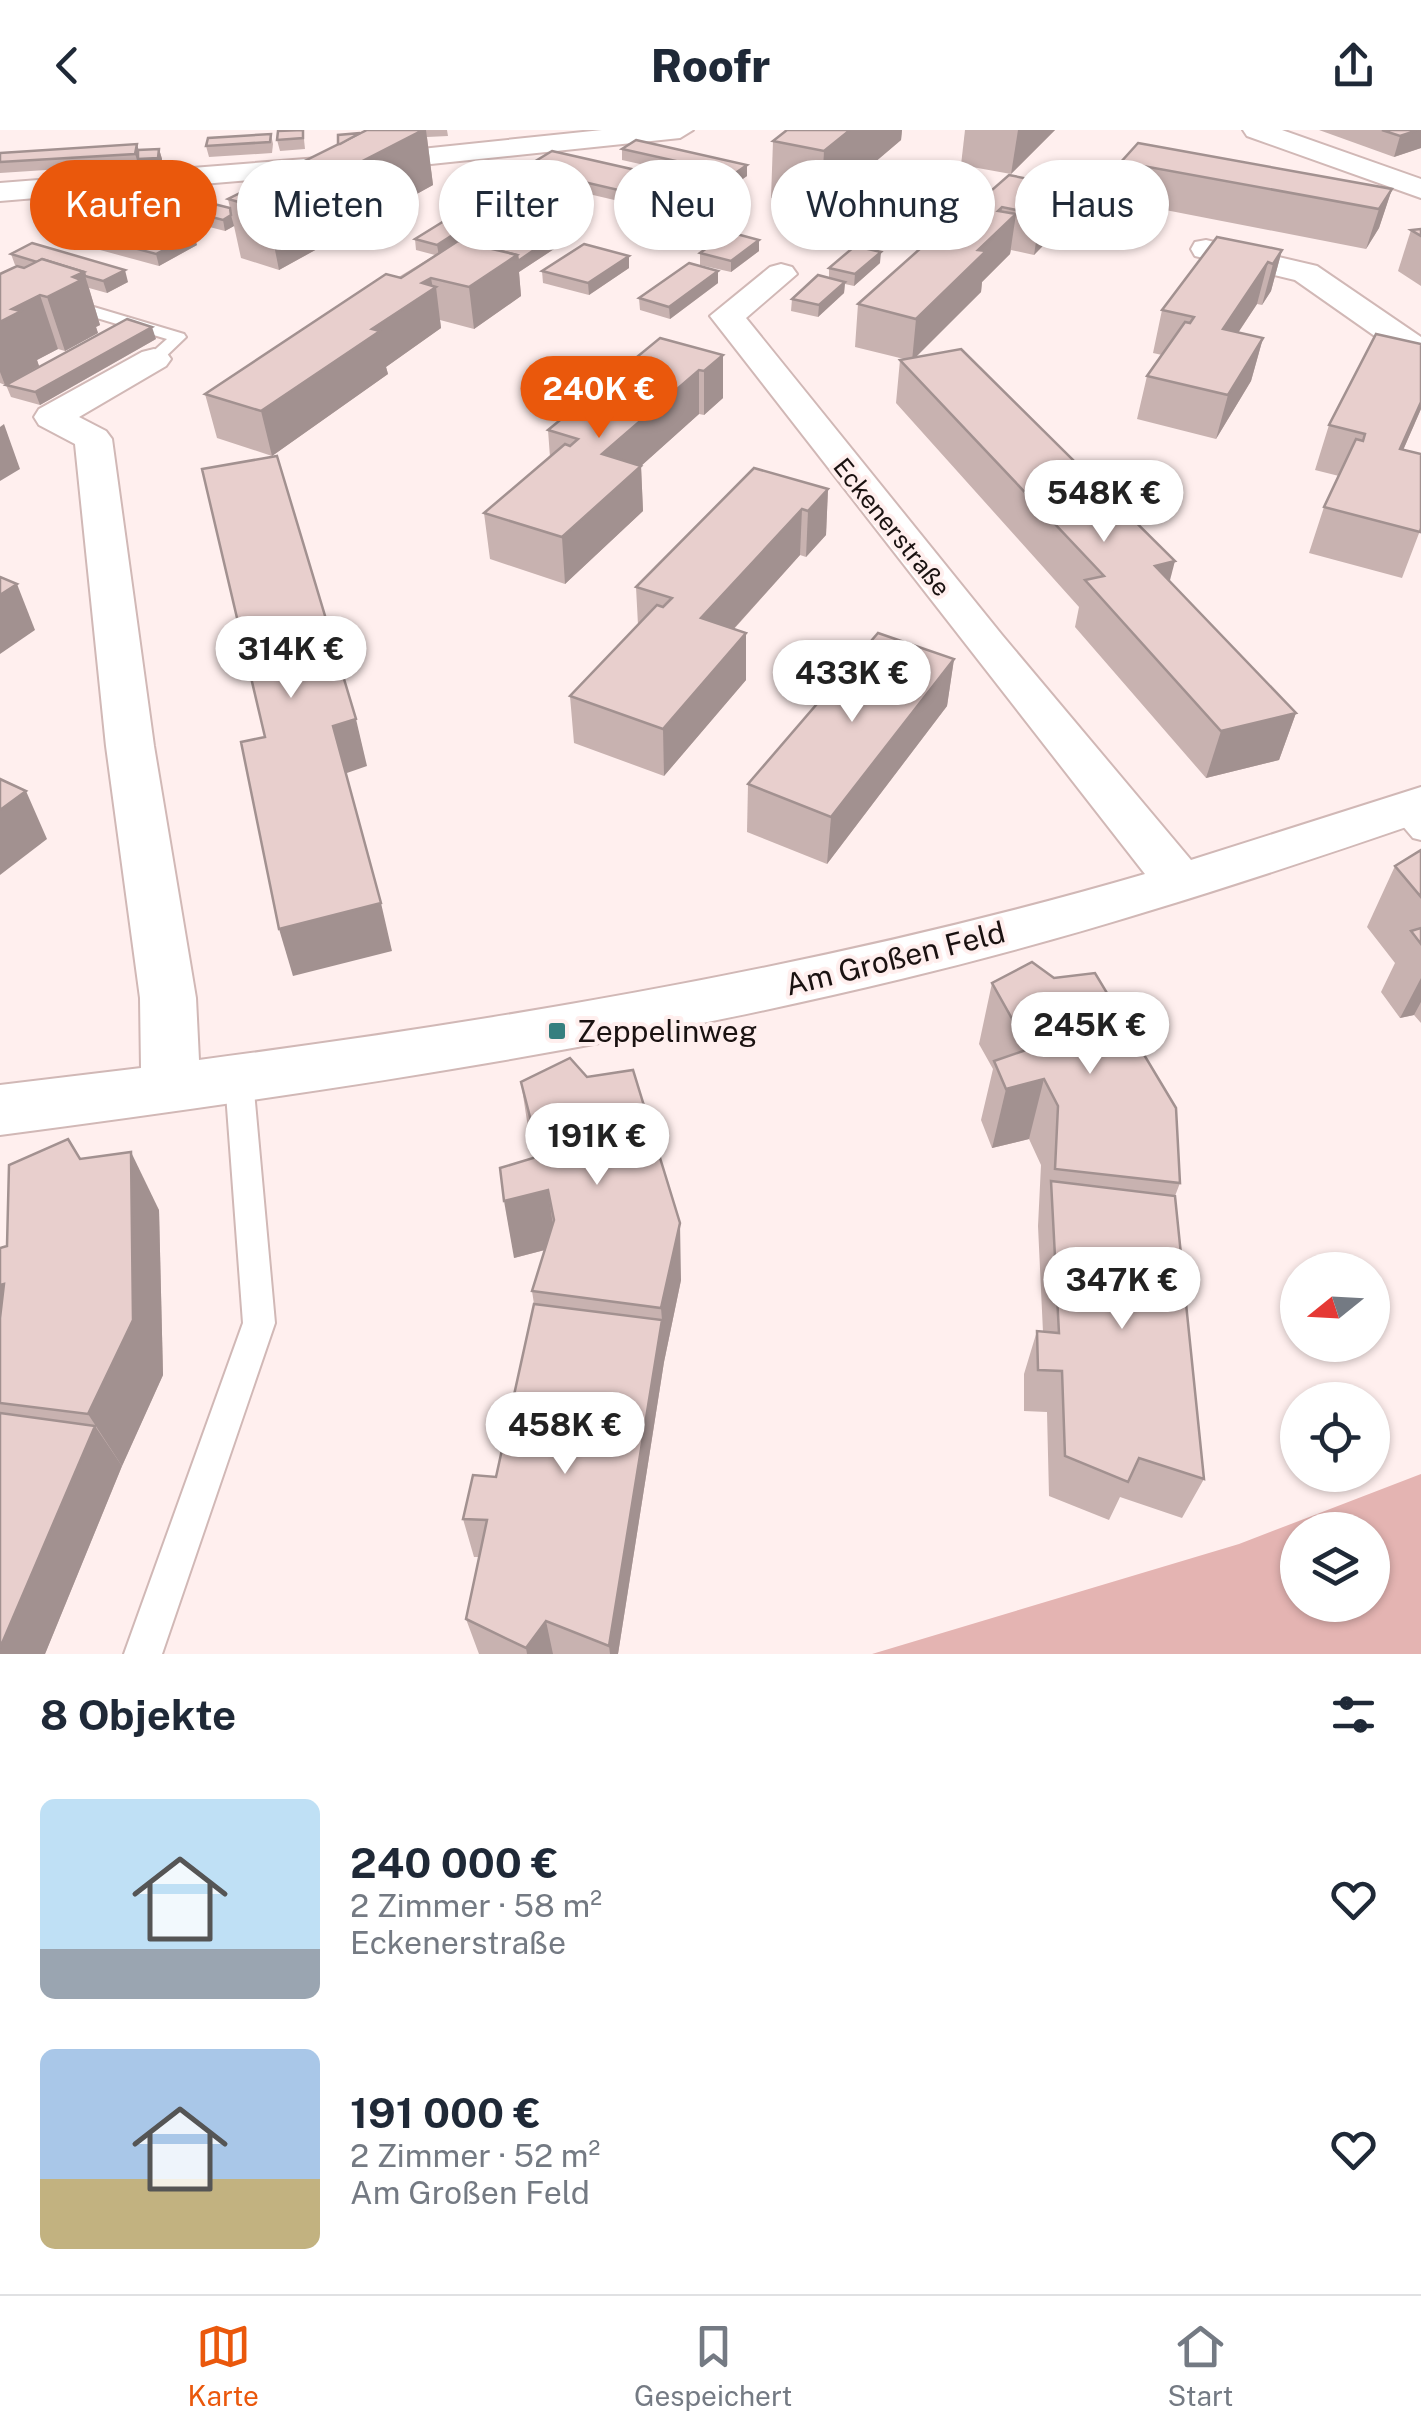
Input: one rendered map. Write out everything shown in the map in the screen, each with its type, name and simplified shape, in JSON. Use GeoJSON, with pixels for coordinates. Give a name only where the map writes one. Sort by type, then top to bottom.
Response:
{"type":"FeatureCollection","features":[{"type":"Feature","properties":{"kind":"street"},"geometry":{"type":"LineString","coordinates":[[0,192],[382,161],[680,130]]}},
{"type":"Feature","properties":{"kind":"street"},"geometry":{"type":"LineString","coordinates":[[1256,130],[1421,189]]}},
{"type":"Feature","properties":{"kind":"street"},"geometry":{"type":"LineString","coordinates":[[1206,249],[1306,272],[1421,353]]}},
{"type":"Feature","properties":{"kind":"street","name":"Eckenerstraße"},"geometry":{"type":"LineString","coordinates":[[782,274],[727,316],[1180,883]]}},
{"type":"Feature","properties":{"kind":"street"},"geometry":{"type":"LineString","coordinates":[[154,359],[52,418],[94,439],[130,746],[168,998],[171,1090]]}},
{"type":"Feature","properties":{"kind":"street","name":"Am Großen Feld"},"geometry":{"type":"LineString","coordinates":[[0,1110],[171,1090],[557,1031],[749,993],[921,954],[1414,815]]}},
{"type":"Feature","properties":{"kind":"lane"},"geometry":{"type":"LineString","coordinates":[[0,284],[178,336],[154,359]]}},
{"type":"Feature","properties":{"kind":"lane"},"geometry":{"type":"LineString","coordinates":[[144,1654],[259,1323],[239,1080]]}},
{"type":"Feature","properties":{"kind":"shaded area"},"geometry":{"type":"Polygon","coordinates":[[[1421,1474],[1421,1654],[872,1654],[1280,1528],[1280,1622],[1390,1622],[1390,1512],[1322,1512],[1374,1492],[1390,1492],[1390,1486],[1421,1474]]]}},
{"type":"Feature","properties":{"kind":"building"},"geometry":{"type":"Polygon","coordinates":[[[303,130],[303,138],[277,140],[278,131],[303,130]]]}},
{"type":"Feature","properties":{"kind":"building"},"geometry":{"type":"Polygon","coordinates":[[[367,130],[423,130],[364,160],[307,160],[367,130]]]}},
{"type":"Feature","properties":{"kind":"building"},"geometry":{"type":"Polygon","coordinates":[[[787,130],[850,130],[824,151],[773,141],[787,130]]]}},
{"type":"Feature","properties":{"kind":"building"},"geometry":{"type":"Polygon","coordinates":[[[1382,130],[1418,130],[1400,136],[1382,130]]]}},
{"type":"Feature","properties":{"kind":"building"},"geometry":{"type":"Polygon","coordinates":[[[360,133],[340,144],[338,144],[338,135],[360,133]]]}},
{"type":"Feature","properties":{"kind":"building"},"geometry":{"type":"Polygon","coordinates":[[[271,134],[270,142],[206,146],[208,138],[271,134]]]}},
{"type":"Feature","properties":{"kind":"building"},"geometry":{"type":"Polygon","coordinates":[[[636,140],[725,160],[671,160],[622,149],[636,140]]]}},
{"type":"Feature","properties":{"kind":"building"},"geometry":{"type":"Polygon","coordinates":[[[1138,143],[1392,189],[1379,209],[1169,171],[1169,160],[1123,160],[1138,143]]]}},
{"type":"Feature","properties":{"kind":"building"},"geometry":{"type":"Polygon","coordinates":[[[137,144],[135,154],[0,162],[0,153],[137,144]]]}},
{"type":"Feature","properties":{"kind":"building"},"geometry":{"type":"Polygon","coordinates":[[[159,149],[158,158],[138,159],[138,150],[159,149]]]}},
{"type":"Feature","properties":{"kind":"building"},"geometry":{"type":"Polygon","coordinates":[[[552,151],[592,160],[537,160],[552,151]]]}},
{"type":"Feature","properties":{"kind":"building"},"geometry":{"type":"Polygon","coordinates":[[[594,161],[614,165],[614,189],[594,184],[594,161]]]}},
{"type":"Feature","properties":{"kind":"building"},"geometry":{"type":"Polygon","coordinates":[[[1009,175],[1015,176],[1015,210],[1002,207],[998,211],[1015,215],[995,234],[995,187],[1009,175]]]}},
{"type":"Feature","properties":{"kind":"building"},"geometry":{"type":"Polygon","coordinates":[[[217,205],[230,208],[231,215],[217,218],[217,205]]]}},
{"type":"Feature","properties":{"kind":"building"},"geometry":{"type":"Polygon","coordinates":[[[439,224],[437,245],[419,240],[439,224]]]}},
{"type":"Feature","properties":{"kind":"building"},"geometry":{"type":"Polygon","coordinates":[[[1217,237],[1282,250],[1273,264],[1268,262],[1223,329],[1263,338],[1228,395],[1147,376],[1185,322],[1190,323],[1194,317],[1162,310],[1217,237]]]}},
{"type":"Feature","properties":{"kind":"building"},"geometry":{"type":"Polygon","coordinates":[[[30,244],[30,250],[56,250],[125,270],[103,281],[42,259],[37,262],[11,254],[30,244]]]}},
{"type":"Feature","properties":{"kind":"building"},"geometry":{"type":"Polygon","coordinates":[[[594,247],[629,256],[588,283],[542,271],[575,250],[594,250],[594,247]]]}},
{"type":"Feature","properties":{"kind":"building"},"geometry":{"type":"Polygon","coordinates":[[[444,250],[496,250],[517,255],[469,287],[431,278],[422,283],[436,287],[372,329],[380,331],[261,411],[205,394],[386,274],[401,278],[444,250]]]}},
{"type":"Feature","properties":{"kind":"building"},"geometry":{"type":"Polygon","coordinates":[[[496,250],[534,250],[518,261],[517,255],[496,250]]]}},
{"type":"Feature","properties":{"kind":"building"},"geometry":{"type":"Polygon","coordinates":[[[704,250],[746,250],[731,261],[700,253],[704,250]]]}},
{"type":"Feature","properties":{"kind":"building"},"geometry":{"type":"Polygon","coordinates":[[[850,250],[881,252],[855,274],[829,268],[850,250]]]}},
{"type":"Feature","properties":{"kind":"building"},"geometry":{"type":"Polygon","coordinates":[[[919,250],[986,251],[916,319],[858,304],[919,250]]]}},
{"type":"Feature","properties":{"kind":"building"},"geometry":{"type":"Polygon","coordinates":[[[42,259],[84,272],[73,277],[81,280],[12,309],[21,311],[0,322],[0,274],[42,259]]]}},
{"type":"Feature","properties":{"kind":"building"},"geometry":{"type":"Polygon","coordinates":[[[689,263],[718,271],[669,307],[639,298],[689,263]]]}},
{"type":"Feature","properties":{"kind":"building"},"geometry":{"type":"Polygon","coordinates":[[[818,275],[845,282],[819,305],[792,299],[818,275]]]}},
{"type":"Feature","properties":{"kind":"building"},"geometry":{"type":"Polygon","coordinates":[[[127,319],[152,327],[35,392],[6,385],[127,319]]]}},
{"type":"Feature","properties":{"kind":"building"},"geometry":{"type":"Polygon","coordinates":[[[1376,334],[1421,344],[1421,402],[1400,449],[1421,454],[1420,532],[1324,507],[1356,439],[1363,441],[1365,434],[1329,425],[1376,334]]]}},
{"type":"Feature","properties":{"kind":"building"},"geometry":{"type":"Polygon","coordinates":[[[660,338],[723,355],[704,371],[699,370],[602,454],[641,466],[562,537],[484,513],[565,444],[570,446],[578,439],[548,430],[660,338]]]}},
{"type":"Feature","properties":{"kind":"building"},"geometry":{"type":"Polygon","coordinates":[[[961,349],[1175,561],[1155,566],[1296,713],[1221,731],[1085,580],[1104,576],[900,360],[961,349]]]}},
{"type":"Feature","properties":{"kind":"building"},"geometry":{"type":"Polygon","coordinates":[[[277,456],[356,719],[333,726],[381,903],[279,929],[241,742],[265,737],[202,469],[277,456]]]}},
{"type":"Feature","properties":{"kind":"building"},"geometry":{"type":"Polygon","coordinates":[[[754,468],[828,489],[808,511],[802,509],[701,618],[746,633],[663,729],[570,696],[657,605],[663,607],[672,598],[636,587],[754,468]]]}},
{"type":"Feature","properties":{"kind":"building"},"geometry":{"type":"Polygon","coordinates":[[[0,577],[17,584],[0,595],[0,577]]]}},
{"type":"Feature","properties":{"kind":"building"},"geometry":{"type":"Polygon","coordinates":[[[878,633],[954,659],[831,817],[748,784],[878,633]]]}},
{"type":"Feature","properties":{"kind":"building"},"geometry":{"type":"Polygon","coordinates":[[[0,779],[26,791],[0,810],[0,779]]]}},
{"type":"Feature","properties":{"kind":"building"},"geometry":{"type":"Polygon","coordinates":[[[1421,850],[1421,897],[1395,866],[1421,850]]]}},
{"type":"Feature","properties":{"kind":"building"},"geometry":{"type":"Polygon","coordinates":[[[1421,928],[1421,944],[1411,931],[1421,928]]]}},
{"type":"Feature","properties":{"kind":"building"},"geometry":{"type":"Polygon","coordinates":[[[1032,962],[1054,978],[1095,973],[1176,1108],[1180,1183],[1055,1169],[1058,1106],[1044,1079],[1006,1089],[994,1061],[1029,1049],[992,983],[1032,962]]]}},
{"type":"Feature","properties":{"kind":"building"},"geometry":{"type":"Polygon","coordinates":[[[570,1058],[587,1077],[633,1070],[680,1223],[661,1308],[532,1291],[554,1220],[548,1190],[504,1201],[500,1168],[540,1156],[521,1082],[570,1058]]]}},
{"type":"Feature","properties":{"kind":"building"},"geometry":{"type":"Polygon","coordinates":[[[68,1139],[80,1159],[131,1152],[133,1320],[88,1414],[0,1403],[4,1284],[0,1285],[0,1248],[7,1246],[9,1165],[68,1139]]]}},
{"type":"Feature","properties":{"kind":"building"},"geometry":{"type":"Polygon","coordinates":[[[1051,1181],[1175,1196],[1204,1479],[1139,1458],[1128,1482],[1065,1456],[1062,1371],[1038,1370],[1037,1331],[1059,1333],[1051,1181]]]}},
{"type":"Feature","properties":{"kind":"building"},"geometry":{"type":"Polygon","coordinates":[[[534,1304],[662,1320],[609,1646],[546,1621],[526,1648],[466,1619],[487,1520],[463,1519],[473,1475],[496,1477],[534,1304]]]}},
{"type":"Feature","properties":{"kind":"building"},"geometry":{"type":"Polygon","coordinates":[[[0,1413],[95,1426],[0,1648],[0,1413]]]}},
{"type":"Feature","properties":{"kind":"place","name":"Zeppelinweg"},"geometry":{"type":"Point","coordinates":[557,1031]}}]}
